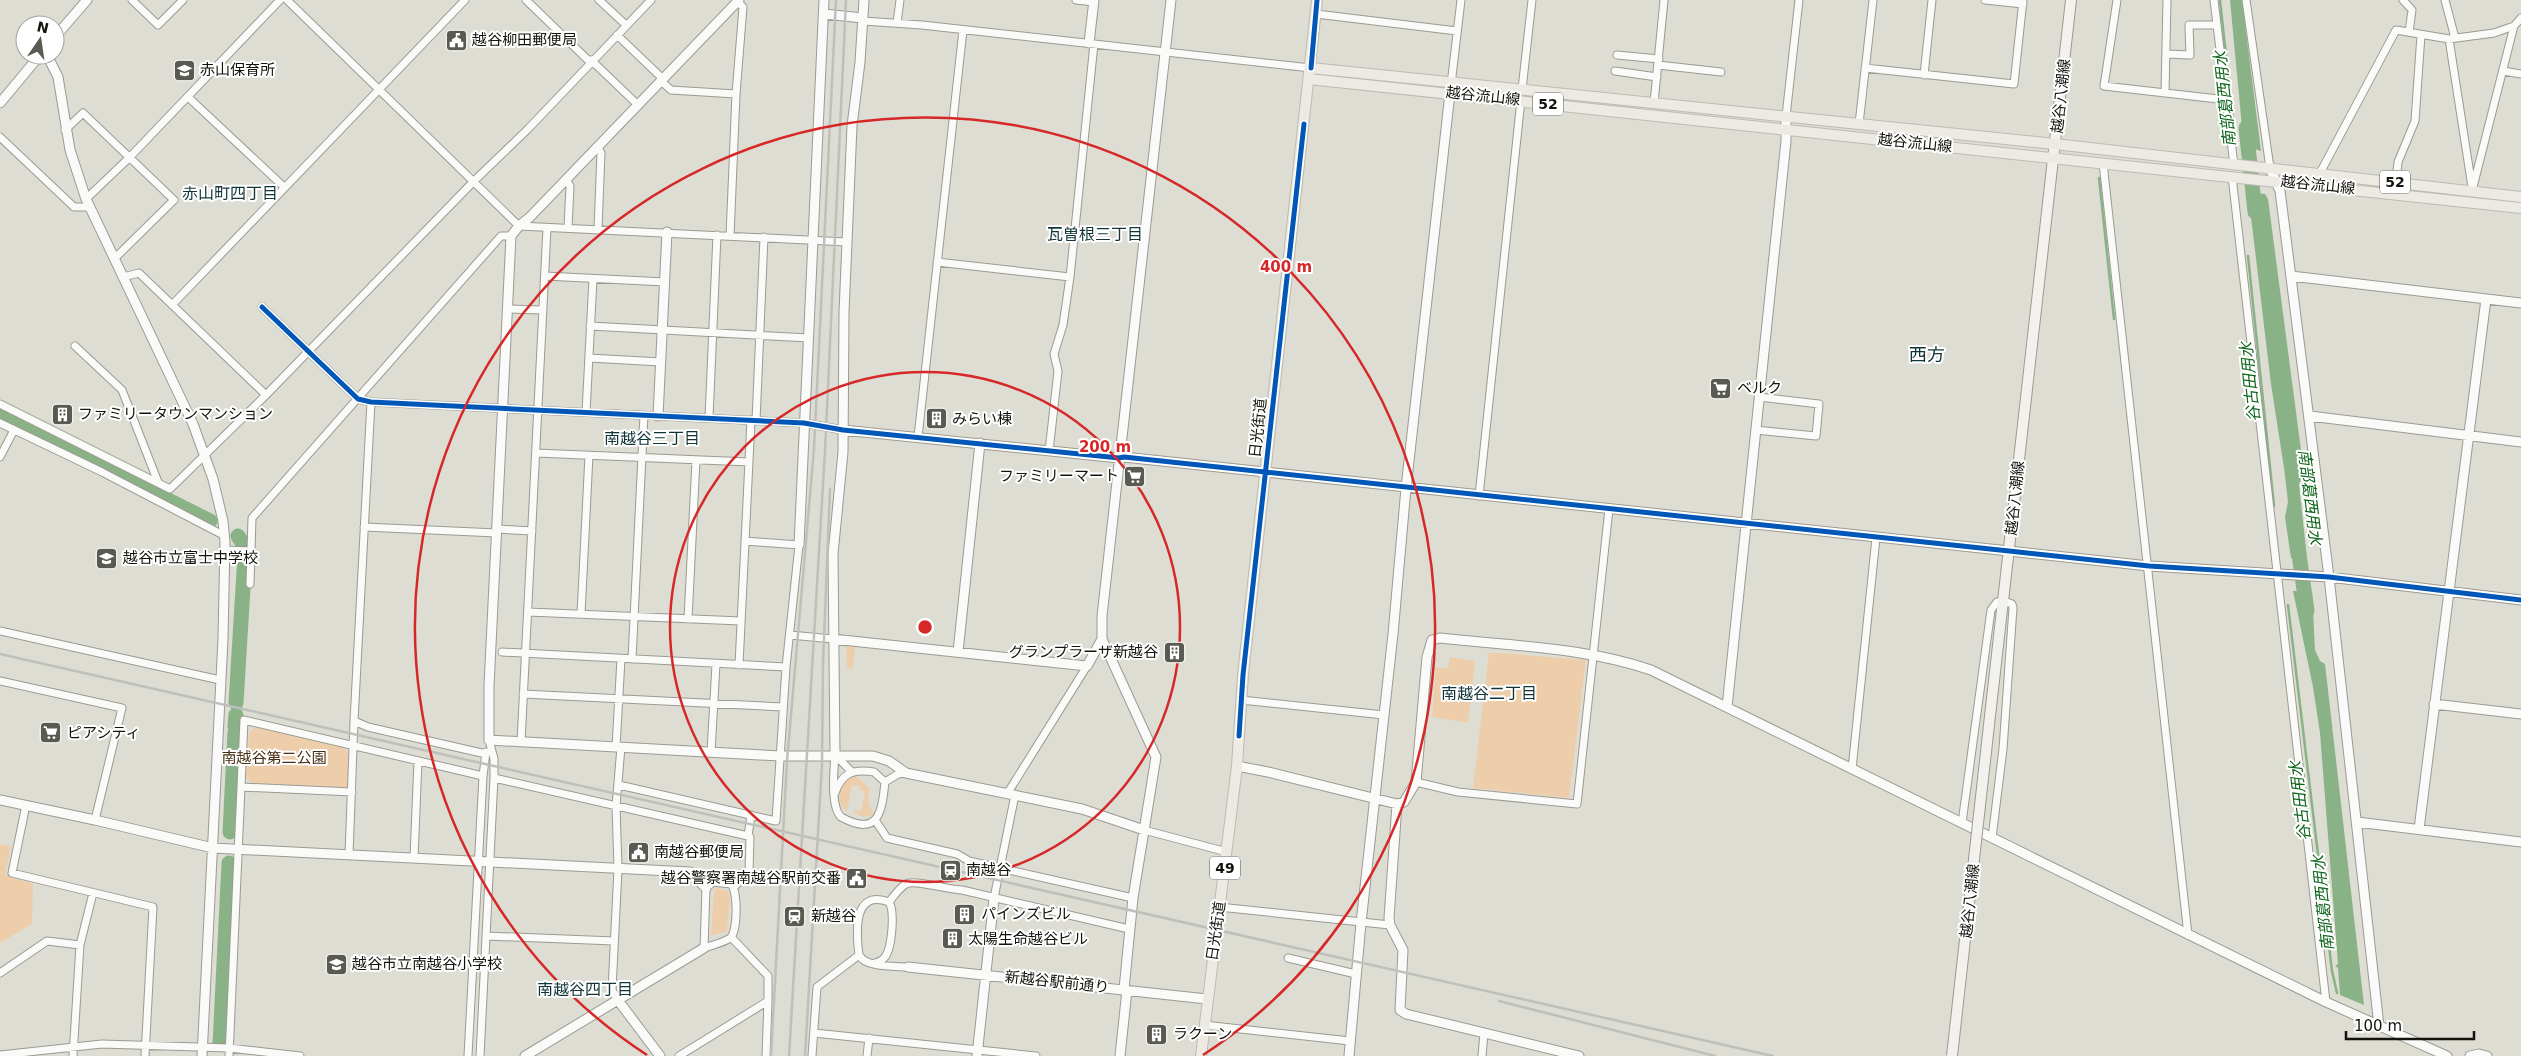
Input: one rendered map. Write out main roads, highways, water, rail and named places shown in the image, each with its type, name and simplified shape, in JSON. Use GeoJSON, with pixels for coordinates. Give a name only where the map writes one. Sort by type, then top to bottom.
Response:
{"type":"FeatureCollection","features":[{"type":"Feature","properties":{"kind":"main road","name":"日光街道"},"geometry":{"type":"LineString","coordinates":[[1201,1056],[1237,766],[1241,700],[1310,79],[1317,0]]}},
{"type":"Feature","properties":{"kind":"main road","name":"越谷八潮線"},"geometry":{"type":"LineString","coordinates":[[1952,1056],[2071,0]]}},
{"type":"Feature","properties":{"kind":"main road","name":"越谷流山線"},"geometry":{"type":"LineString","coordinates":[[1311,68],[2055,144],[2521,197]]}},
{"type":"Feature","properties":{"kind":"main road","name":"越谷流山線"},"geometry":{"type":"LineString","coordinates":[[1310,79],[1521,100],[1652,116],[1786,128],[2521,208]]}},
{"type":"Feature","properties":{"kind":"waterway","name":"谷古田用水"},"geometry":{"type":"LineString","coordinates":[[2220,0],[2234,130]]}},
{"type":"Feature","properties":{"kind":"waterway","name":"南部葛西用水"},"geometry":{"type":"LineString","coordinates":[[2246,128],[2255,212]]}},
{"type":"Feature","properties":{"kind":"waterway"},"geometry":{"type":"LineString","coordinates":[[2099,178],[2114,319]]}},
{"type":"Feature","properties":{"kind":"waterway","name":"谷古田用水"},"geometry":{"type":"LineString","coordinates":[[2248,256],[2274,506]]}},
{"type":"Feature","properties":{"kind":"waterway"},"geometry":{"type":"LineString","coordinates":[[0,416],[210,521]]}},
{"type":"Feature","properties":{"kind":"waterway"},"geometry":{"type":"LineString","coordinates":[[238,536],[245,547]]}},
{"type":"Feature","properties":{"kind":"waterway","name":"南部葛西用水"},"geometry":{"type":"LineString","coordinates":[[2297,540],[2307,611]]}},
{"type":"Feature","properties":{"kind":"waterway"},"geometry":{"type":"LineString","coordinates":[[236,703],[245,555]]}},
{"type":"Feature","properties":{"kind":"waterway","name":"谷古田用水"},"geometry":{"type":"LineString","coordinates":[[2288,605],[2332,971],[2337,993]]}},
{"type":"Feature","properties":{"kind":"waterway"},"geometry":{"type":"LineString","coordinates":[[235,726],[236,715]]}},
{"type":"Feature","properties":{"kind":"waterway"},"geometry":{"type":"LineString","coordinates":[[230,832],[235,732]]}},
{"type":"Feature","properties":{"kind":"waterway"},"geometry":{"type":"LineString","coordinates":[[220,1044],[229,863]]}},
{"type":"Feature","properties":{"kind":"railway"},"geometry":{"type":"LineString","coordinates":[[771,1056],[787,761],[814,449],[836,0]]}},
{"type":"Feature","properties":{"kind":"railway"},"geometry":{"type":"LineString","coordinates":[[789,1056],[825,451],[846,0]]}},
{"type":"Feature","properties":{"kind":"railway"},"geometry":{"type":"LineString","coordinates":[[805,1056],[822,764],[823,663],[830,489]]}},
{"type":"Feature","properties":{"kind":"railway"},"geometry":{"type":"LineString","coordinates":[[0,654],[1773,1056]]}},
{"type":"Feature","properties":{"kind":"railway"},"geometry":{"type":"LineString","coordinates":[[1499,1001],[1715,1056]]}},
{"type":"Feature","properties":{"kind":"place","name":"越谷柳田郵便局"},"geometry":{"type":"Point","coordinates":[456,40]}},
{"type":"Feature","properties":{"kind":"place","name":"赤山保育所"},"geometry":{"type":"Point","coordinates":[184,70]}},
{"type":"Feature","properties":{"kind":"place","name":"ベルク"},"geometry":{"type":"Point","coordinates":[1721,388]}},
{"type":"Feature","properties":{"kind":"place","name":"ファミリータウンマンション"},"geometry":{"type":"Point","coordinates":[62,414]}},
{"type":"Feature","properties":{"kind":"place","name":"みらい棟"},"geometry":{"type":"Point","coordinates":[936,419]}},
{"type":"Feature","properties":{"kind":"place","name":"ファミリーマート"},"geometry":{"type":"Point","coordinates":[1135,476]}},
{"type":"Feature","properties":{"kind":"place","name":"越谷市立富士中学校"},"geometry":{"type":"Point","coordinates":[107,558]}},
{"type":"Feature","properties":{"kind":"place","name":"グランプラーザ新越谷"},"geometry":{"type":"Point","coordinates":[1174,652]}},
{"type":"Feature","properties":{"kind":"place","name":"ピアシティ"},"geometry":{"type":"Point","coordinates":[51,733]}},
{"type":"Feature","properties":{"kind":"place","name":"南越谷郵便局"},"geometry":{"type":"Point","coordinates":[638,852]}},
{"type":"Feature","properties":{"kind":"place","name":"南越谷"},"geometry":{"type":"Point","coordinates":[950,870]}},
{"type":"Feature","properties":{"kind":"place","name":"越谷警察署南越谷駅前交番"},"geometry":{"type":"Point","coordinates":[857,878]}},
{"type":"Feature","properties":{"kind":"place","name":"パインズビル"},"geometry":{"type":"Point","coordinates":[965,914]}},
{"type":"Feature","properties":{"kind":"place","name":"新越谷"},"geometry":{"type":"Point","coordinates":[795,916]}},
{"type":"Feature","properties":{"kind":"place","name":"太陽生命越谷ビル"},"geometry":{"type":"Point","coordinates":[952,939]}},
{"type":"Feature","properties":{"kind":"place","name":"越谷市立南越谷小学校"},"geometry":{"type":"Point","coordinates":[336,964]}},
{"type":"Feature","properties":{"kind":"place","name":"ラクーン"},"geometry":{"type":"Point","coordinates":[1157,1034]}},
{"type":"Feature","properties":{"kind":"district","name":"赤山町四丁目"},"geometry":{"type":"Point","coordinates":[230,193]}},
{"type":"Feature","properties":{"kind":"district","name":"瓦曽根三丁目"},"geometry":{"type":"Point","coordinates":[1095,234]}},
{"type":"Feature","properties":{"kind":"district","name":"西方"},"geometry":{"type":"Point","coordinates":[1927,354]}},
{"type":"Feature","properties":{"kind":"district","name":"南越谷三丁目"},"geometry":{"type":"Point","coordinates":[652,438]}},
{"type":"Feature","properties":{"kind":"district","name":"南越谷二丁目"},"geometry":{"type":"Point","coordinates":[1489,693]}},
{"type":"Feature","properties":{"kind":"district","name":"南越谷四丁目"},"geometry":{"type":"Point","coordinates":[585,989]}},
{"type":"Feature","properties":{"kind":"park label","name":"南越谷第二公園"},"geometry":{"type":"Point","coordinates":[274,758]}}]}
